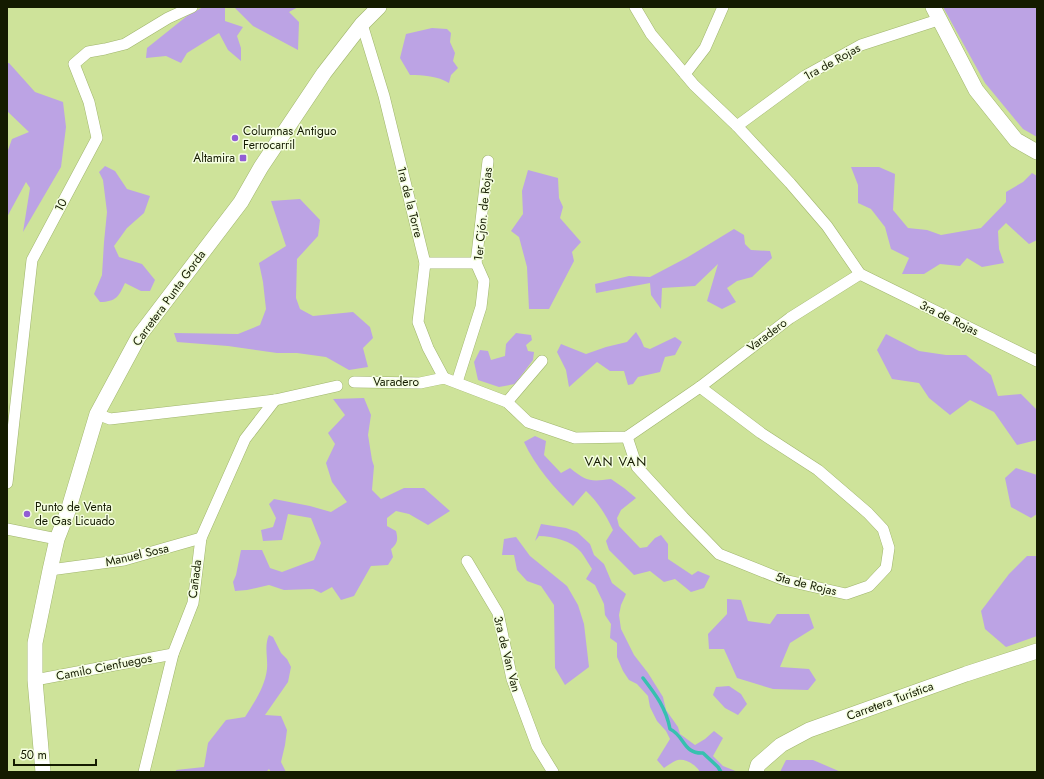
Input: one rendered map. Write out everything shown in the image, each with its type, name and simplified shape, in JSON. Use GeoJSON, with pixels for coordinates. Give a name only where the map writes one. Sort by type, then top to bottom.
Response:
{"type":"FeatureCollection","features":[{"type":"Feature","properties":{"kind":"main road","name":"Carretera Punta Gorda"},"geometry":{"type":"LineString","coordinates":[[42,772],[35,680],[35,643],[50,570],[58,540],[97,414],[139,336],[241,202],[261,167],[324,73],[362,24],[379,7]]}},
{"type":"Feature","properties":{"kind":"main road"},"geometry":{"type":"LineString","coordinates":[[936,13],[976,90],[1016,140],[1037,152]]}},
{"type":"Feature","properties":{"kind":"main road","name":"Carretera Turística"},"geometry":{"type":"LineString","coordinates":[[756,772],[758,765],[781,745],[809,730],[966,674],[1037,651]]}},
{"type":"Feature","properties":{"kind":"street","name":"10"},"geometry":{"type":"LineString","coordinates":[[7,483],[32,260],[97,138],[89,102],[74,64],[88,52],[105,50],[126,44],[168,18],[192,7]]}},
{"type":"Feature","properties":{"kind":"street"},"geometry":{"type":"LineString","coordinates":[[635,7],[651,34],[694,85],[737,126],[790,183],[827,226],[860,274]]}},
{"type":"Feature","properties":{"kind":"street"},"geometry":{"type":"LineString","coordinates":[[685,74],[705,48],[723,7]]}},
{"type":"Feature","properties":{"kind":"street","name":"1ra de Rojas"},"geometry":{"type":"LineString","coordinates":[[737,126],[805,76],[861,45],[936,13]]}},
{"type":"Feature","properties":{"kind":"street","name":"1ra de la Torre"},"geometry":{"type":"LineString","coordinates":[[362,24],[384,96],[425,263],[418,322],[428,348],[444,378]]}},
{"type":"Feature","properties":{"kind":"street","name":"1er Cjón. de Rojas"},"geometry":{"type":"LineString","coordinates":[[456,382],[481,307],[484,281],[476,263],[488,161]]}},
{"type":"Feature","properties":{"kind":"street"},"geometry":{"type":"LineString","coordinates":[[425,263],[476,263]]}},
{"type":"Feature","properties":{"kind":"street","name":"3ra de Rojas"},"geometry":{"type":"LineString","coordinates":[[860,274],[1037,362]]}},
{"type":"Feature","properties":{"kind":"street","name":"Varadero"},"geometry":{"type":"LineString","coordinates":[[627,437],[700,387],[790,318],[860,274]]}},
{"type":"Feature","properties":{"kind":"street"},"geometry":{"type":"LineString","coordinates":[[507,402],[542,361]]}},
{"type":"Feature","properties":{"kind":"street"},"geometry":{"type":"LineString","coordinates":[[444,378],[507,402],[528,422],[575,438],[627,437]]}},
{"type":"Feature","properties":{"kind":"street","name":"Varadero"},"geometry":{"type":"LineString","coordinates":[[354,382],[420,383],[444,378]]}},
{"type":"Feature","properties":{"kind":"street"},"geometry":{"type":"LineString","coordinates":[[97,414],[110,419],[275,400],[336,386]]}},
{"type":"Feature","properties":{"kind":"street","name":"5ta de Rojas"},"geometry":{"type":"LineString","coordinates":[[627,437],[637,467],[719,554],[784,580],[846,594],[869,586],[886,568],[889,548],[883,529],[868,513],[818,470],[761,433],[700,387]]}},
{"type":"Feature","properties":{"kind":"street","name":"Cañada"},"geometry":{"type":"LineString","coordinates":[[144,772],[174,654],[193,603],[201,538],[245,439],[275,400]]}},
{"type":"Feature","properties":{"kind":"street"},"geometry":{"type":"LineString","coordinates":[[7,529],[58,540]]}},
{"type":"Feature","properties":{"kind":"street","name":"Manuel Sosa"},"geometry":{"type":"LineString","coordinates":[[50,570],[124,560],[201,538]]}},
{"type":"Feature","properties":{"kind":"street","name":"3ra de Van Van"},"geometry":{"type":"LineString","coordinates":[[467,561],[498,613],[512,679],[537,746],[553,772]]}},
{"type":"Feature","properties":{"kind":"street","name":"Camilo Cienfuegos"},"geometry":{"type":"LineString","coordinates":[[35,680],[174,654]]}},
{"type":"Feature","properties":{"kind":"shaded area"},"geometry":{"type":"Polygon","coordinates":[[[203,7],[225,7],[225,21],[243,27],[237,36],[241,48],[241,61],[228,50],[219,33],[187,53],[181,63],[166,56],[146,58],[147,48],[187,16],[203,7]]]}},
{"type":"Feature","properties":{"kind":"shaded area"},"geometry":{"type":"Polygon","coordinates":[[[234,7],[298,7],[289,12],[299,22],[298,50],[253,26],[234,7]]]}},
{"type":"Feature","properties":{"kind":"shaded area"},"geometry":{"type":"Polygon","coordinates":[[[943,7],[1037,7],[1037,137],[1023,129],[985,83],[943,7]]]}},
{"type":"Feature","properties":{"kind":"shaded area"},"geometry":{"type":"Polygon","coordinates":[[[432,28],[447,29],[451,33],[450,42],[455,53],[453,61],[458,68],[451,75],[449,83],[435,77],[410,75],[400,58],[406,34],[432,28]]]}},
{"type":"Feature","properties":{"kind":"shaded area"},"geometry":{"type":"Polygon","coordinates":[[[7,63],[9,63],[35,92],[63,102],[66,127],[61,167],[23,232],[30,188],[26,182],[7,217],[7,153],[12,139],[29,132],[7,111],[7,63]]]}},
{"type":"Feature","properties":{"kind":"shaded area"},"geometry":{"type":"Polygon","coordinates":[[[105,166],[115,171],[127,189],[150,196],[144,213],[127,228],[114,246],[119,257],[142,264],[155,280],[150,291],[141,291],[125,283],[119,295],[110,301],[100,302],[94,294],[102,275],[107,212],[103,180],[99,172],[105,166]]]}},
{"type":"Feature","properties":{"kind":"shaded area"},"geometry":{"type":"Polygon","coordinates":[[[851,167],[879,167],[895,174],[893,210],[908,228],[927,230],[941,235],[981,228],[1006,202],[1006,192],[1023,182],[1032,173],[1037,176],[1037,240],[1029,244],[1006,223],[998,231],[999,249],[1004,263],[982,267],[967,258],[960,266],[940,264],[924,274],[902,274],[909,258],[891,249],[885,227],[871,209],[858,203],[858,185],[851,167]]]}},
{"type":"Feature","properties":{"kind":"shaded area"},"geometry":{"type":"Polygon","coordinates":[[[528,170],[558,178],[559,198],[563,207],[560,218],[581,242],[572,252],[574,261],[549,309],[529,309],[527,267],[519,237],[511,231],[523,214],[522,191],[528,170]]]}},
{"type":"Feature","properties":{"kind":"shaded area"},"geometry":{"type":"Polygon","coordinates":[[[300,199],[320,220],[318,236],[297,259],[296,298],[300,309],[313,316],[353,312],[370,327],[373,338],[363,348],[368,367],[349,370],[326,357],[177,342],[174,333],[238,334],[260,325],[266,309],[259,263],[286,246],[271,201],[300,199]]]}},
{"type":"Feature","properties":{"kind":"shaded area"},"geometry":{"type":"Polygon","coordinates":[[[734,229],[744,235],[745,244],[751,250],[770,251],[772,258],[752,277],[737,281],[727,288],[736,302],[722,309],[707,301],[718,264],[695,286],[662,288],[661,309],[651,295],[650,283],[596,293],[595,284],[629,276],[650,277],[688,257],[734,229]]]}},
{"type":"Feature","properties":{"kind":"shaded area"},"geometry":{"type":"Polygon","coordinates":[[[636,332],[644,347],[650,349],[675,337],[682,342],[675,355],[665,357],[660,372],[638,377],[633,384],[628,385],[624,371],[610,371],[597,362],[569,387],[566,370],[557,352],[561,344],[586,354],[627,342],[636,332]]]}},
{"type":"Feature","properties":{"kind":"shaded area"},"geometry":{"type":"Polygon","coordinates":[[[516,333],[531,335],[532,340],[526,345],[528,351],[534,352],[533,360],[515,384],[499,387],[478,380],[474,362],[480,350],[488,351],[491,360],[505,356],[506,344],[516,333]]]}},
{"type":"Feature","properties":{"kind":"shaded area"},"geometry":{"type":"Polygon","coordinates":[[[886,334],[919,351],[946,355],[966,355],[991,375],[998,396],[1021,394],[1037,410],[1037,440],[1017,445],[994,412],[970,400],[950,415],[929,398],[919,383],[892,379],[877,350],[886,334]]]}},
{"type":"Feature","properties":{"kind":"shaded area"},"geometry":{"type":"Polygon","coordinates":[[[364,398],[371,415],[368,435],[374,466],[372,490],[381,499],[404,488],[424,488],[450,511],[428,525],[409,514],[396,511],[387,518],[387,526],[396,531],[397,536],[397,541],[391,549],[393,557],[388,565],[371,566],[354,596],[341,600],[332,587],[321,593],[313,589],[284,590],[269,585],[235,591],[233,582],[236,575],[241,550],[262,550],[270,568],[282,572],[314,560],[321,543],[311,518],[288,514],[282,540],[263,541],[261,530],[273,527],[276,518],[269,504],[274,499],[331,512],[347,502],[332,482],[326,463],[335,444],[328,433],[345,415],[333,399],[364,398]]]}},
{"type":"Feature","properties":{"kind":"shaded area"},"geometry":{"type":"Polygon","coordinates":[[[535,436],[546,441],[544,455],[561,473],[570,468],[580,476],[589,480],[611,479],[636,498],[621,510],[617,518],[619,526],[640,548],[647,547],[655,538],[661,535],[668,544],[668,559],[692,575],[698,571],[710,576],[704,588],[691,592],[675,579],[664,582],[650,571],[634,575],[609,550],[606,541],[613,530],[598,504],[586,491],[573,506],[539,468],[524,442],[535,436]]]}},
{"type":"Feature","properties":{"kind":"shaded area"},"geometry":{"type":"Polygon","coordinates":[[[1016,468],[1037,475],[1037,514],[1031,518],[1011,507],[1005,478],[1016,468]]]}},
{"type":"Feature","properties":{"kind":"shaded area"},"geometry":{"type":"Polygon","coordinates":[[[541,524],[566,528],[577,532],[590,544],[594,555],[604,564],[612,583],[626,594],[621,605],[619,615],[621,629],[634,655],[648,673],[663,697],[666,710],[678,727],[680,734],[695,745],[714,731],[723,738],[713,756],[723,766],[738,772],[700,772],[691,763],[684,760],[675,761],[664,768],[657,760],[670,739],[666,731],[657,721],[650,707],[648,696],[637,684],[629,680],[623,671],[617,657],[617,643],[610,638],[611,624],[605,615],[604,604],[595,585],[586,579],[592,569],[581,552],[567,542],[556,538],[539,536],[535,541],[541,524]]]}},
{"type":"Feature","properties":{"kind":"shaded area"},"geometry":{"type":"Polygon","coordinates":[[[516,537],[530,556],[567,586],[578,605],[584,624],[589,667],[565,685],[555,668],[554,605],[541,586],[527,581],[517,570],[514,555],[502,555],[504,539],[516,537]]]}},
{"type":"Feature","properties":{"kind":"shaded area"},"geometry":{"type":"Polygon","coordinates":[[[1027,556],[1037,556],[1037,636],[1006,647],[985,629],[981,611],[1009,574],[1027,556]]]}},
{"type":"Feature","properties":{"kind":"shaded area"},"geometry":{"type":"Polygon","coordinates":[[[727,599],[741,600],[748,621],[770,624],[777,614],[809,614],[814,628],[790,643],[780,667],[809,669],[816,680],[808,690],[773,689],[737,678],[724,649],[709,649],[708,634],[727,614],[727,599]]]}},
{"type":"Feature","properties":{"kind":"shaded area"},"geometry":{"type":"Polygon","coordinates":[[[269,635],[273,637],[281,653],[287,659],[291,667],[288,682],[265,715],[281,716],[287,730],[281,762],[286,772],[271,772],[269,769],[266,772],[176,772],[176,770],[204,767],[208,743],[226,720],[245,717],[259,694],[266,676],[266,647],[269,635]]]}},
{"type":"Feature","properties":{"kind":"shaded area"},"geometry":{"type":"Polygon","coordinates":[[[729,686],[741,694],[747,704],[738,715],[725,708],[713,695],[716,687],[729,686]]]}},
{"type":"Feature","properties":{"kind":"shaded area"},"geometry":{"type":"Polygon","coordinates":[[[786,760],[813,760],[841,772],[780,772],[786,760]]]}},
{"type":"Feature","properties":{"kind":"waterway"},"geometry":{"type":"LineString","coordinates":[[643,678],[663,708],[670,729],[679,736],[688,748],[696,753],[703,753],[718,767],[721,772]]}},
{"type":"Feature","properties":{"kind":"place","name":"Columnas Antiguo Ferrocarril"},"geometry":{"type":"Point","coordinates":[235,138]}},
{"type":"Feature","properties":{"kind":"place","name":"Altamira"},"geometry":{"type":"Point","coordinates":[243,158]}},
{"type":"Feature","properties":{"kind":"place","name":"Punto de Venta de Gas Licuado"},"geometry":{"type":"Point","coordinates":[27,514]}},
{"type":"Feature","properties":{"kind":"district","name":"VAN VAN"},"geometry":{"type":"Point","coordinates":[616,461]}}]}
